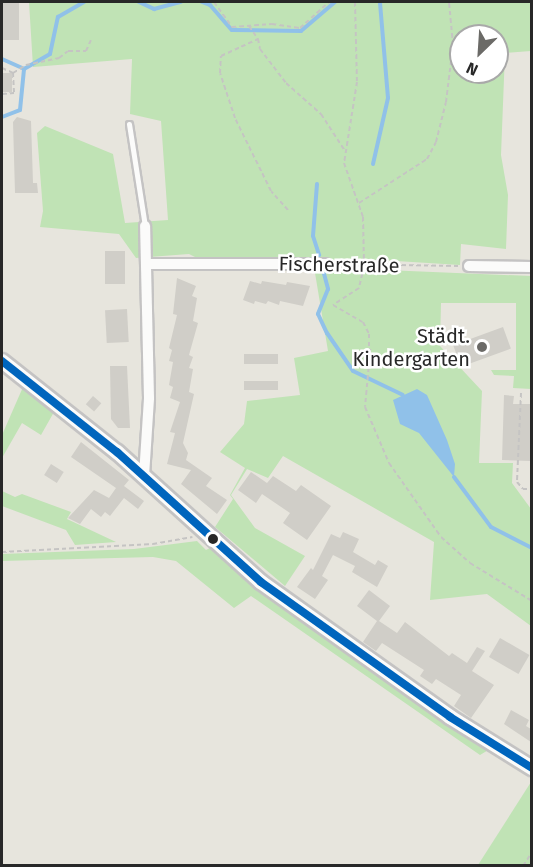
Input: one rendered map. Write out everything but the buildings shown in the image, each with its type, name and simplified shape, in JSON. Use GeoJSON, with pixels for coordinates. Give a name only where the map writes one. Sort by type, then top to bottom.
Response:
{"type":"FeatureCollection","features":[{"type":"Feature","properties":{"kind":"street"},"geometry":{"type":"LineString","coordinates":[[144,476],[150,398],[145,225]]}},
{"type":"Feature","properties":{"kind":"street","name":"Fischerstraße"},"geometry":{"type":"LineString","coordinates":[[146,264],[325,264]]}},
{"type":"Feature","properties":{"kind":"street"},"geometry":{"type":"LineString","coordinates":[[469,266],[531,267]]}},
{"type":"Feature","properties":{"kind":"street"},"geometry":{"type":"LineString","coordinates":[[2,361],[144,476],[200,530],[261,582],[450,717],[531,768]]}},
{"type":"Feature","properties":{"kind":"lane"},"geometry":{"type":"LineString","coordinates":[[129,124],[145,225]]}},
{"type":"Feature","properties":{"kind":"path"},"geometry":{"type":"LineString","coordinates":[[214,2],[232,27],[303,27],[329,2]]}},
{"type":"Feature","properties":{"kind":"path"},"geometry":{"type":"LineString","coordinates":[[355,2],[357,82],[345,151],[347,175],[359,204],[365,232],[364,266],[359,288],[333,305],[363,322],[369,334],[369,353],[371,347],[365,407],[389,463],[437,533],[470,562],[531,601]]}},
{"type":"Feature","properties":{"kind":"path"},"geometry":{"type":"LineString","coordinates":[[359,204],[427,159],[436,142],[446,102],[453,45],[449,2]]}},
{"type":"Feature","properties":{"kind":"path"},"geometry":{"type":"LineString","coordinates":[[249,26],[258,39],[260,50],[286,83],[321,114],[345,151]]}},
{"type":"Feature","properties":{"kind":"path"},"geometry":{"type":"LineString","coordinates":[[258,39],[221,56],[220,73],[227,100],[251,156],[278,201],[288,210]]}},
{"type":"Feature","properties":{"kind":"path"},"geometry":{"type":"LineString","coordinates":[[13,73],[26,65],[59,58],[68,51],[86,51],[91,40]]}},
{"type":"Feature","properties":{"kind":"path"},"geometry":{"type":"LineString","coordinates":[[2,68],[13,73]]}},
{"type":"Feature","properties":{"kind":"path"},"geometry":{"type":"LineString","coordinates":[[2,94],[14,93],[13,73]]}},
{"type":"Feature","properties":{"kind":"path","name":"Fischerstraße"},"geometry":{"type":"LineString","coordinates":[[325,264],[469,266]]}},
{"type":"Feature","properties":{"kind":"path"},"geometry":{"type":"LineString","coordinates":[[521,393],[517,482],[523,489],[531,489]]}},
{"type":"Feature","properties":{"kind":"path"},"geometry":{"type":"LineString","coordinates":[[2,552],[153,544],[191,539],[200,530]]}},
{"type":"Feature","properties":{"kind":"path"},"geometry":{"type":"LineString","coordinates":[[523,866],[531,852]]}},
{"type":"Feature","properties":{"kind":"green space"},"geometry":{"type":"Polygon","coordinates":[[[29,2],[531,2],[531,51],[509,53],[509,24],[449,24],[449,84],[504,84],[501,155],[508,195],[506,249],[461,244],[460,265],[380,260],[201,260],[189,254],[136,258],[119,234],[40,227],[43,211],[37,133],[45,126],[113,154],[125,223],[168,220],[161,121],[130,114],[132,59],[33,67],[29,2]]]}},
{"type":"Feature","properties":{"kind":"green space"},"geometry":{"type":"Polygon","coordinates":[[[314,267],[531,276],[531,389],[513,388],[514,376],[494,375],[491,370],[516,370],[516,303],[441,303],[440,346],[482,391],[479,463],[513,463],[512,483],[531,509],[531,626],[487,594],[430,600],[434,542],[283,456],[268,478],[247,469],[231,495],[255,528],[305,556],[285,586],[215,527],[233,499],[230,495],[245,468],[220,452],[244,424],[247,401],[300,395],[294,358],[328,351],[314,267]]]}},
{"type":"Feature","properties":{"kind":"green space"},"geometry":{"type":"Polygon","coordinates":[[[23,387],[54,412],[41,435],[22,423],[2,458],[2,435],[23,387]]]}},
{"type":"Feature","properties":{"kind":"green space"},"geometry":{"type":"Polygon","coordinates":[[[2,491],[15,497],[22,494],[71,512],[67,519],[116,542],[75,545],[66,530],[2,506],[2,491]]]}},
{"type":"Feature","properties":{"kind":"green space"},"geometry":{"type":"Polygon","coordinates":[[[197,541],[206,550],[210,548],[490,749],[480,755],[251,596],[234,608],[176,561],[153,557],[2,561],[2,554],[134,549],[197,541]]]}},
{"type":"Feature","properties":{"kind":"green space"},"geometry":{"type":"Polygon","coordinates":[[[531,782],[531,865],[478,865],[531,782]]]}},
{"type":"Feature","properties":{"kind":"water"},"geometry":{"type":"Polygon","coordinates":[[[417,389],[427,395],[447,440],[455,464],[454,477],[419,433],[400,424],[393,400],[417,389]]]}},
{"type":"Feature","properties":{"kind":"waterway"},"geometry":{"type":"LineString","coordinates":[[2,117],[20,110],[24,69],[50,54],[58,17],[84,2]]}},
{"type":"Feature","properties":{"kind":"waterway"},"geometry":{"type":"LineString","coordinates":[[139,2],[154,9],[181,2]]}},
{"type":"Feature","properties":{"kind":"waterway"},"geometry":{"type":"LineString","coordinates":[[202,2],[210,5],[232,30],[301,31],[335,2]]}},
{"type":"Feature","properties":{"kind":"waterway"},"geometry":{"type":"LineString","coordinates":[[373,164],[388,98],[380,2]]}},
{"type":"Feature","properties":{"kind":"waterway"},"geometry":{"type":"LineString","coordinates":[[2,59],[24,69]]}},
{"type":"Feature","properties":{"kind":"waterway"},"geometry":{"type":"LineString","coordinates":[[317,184],[313,236],[319,255]]}},
{"type":"Feature","properties":{"kind":"waterway"},"geometry":{"type":"LineString","coordinates":[[323,270],[328,289],[318,314],[327,333],[353,371],[403,395]]}},
{"type":"Feature","properties":{"kind":"waterway"},"geometry":{"type":"LineString","coordinates":[[454,477],[491,527],[532,548]]}},
{"type":"Feature","properties":{"kind":"transit line"},"geometry":{"type":"LineString","coordinates":[[2,361],[117,452],[261,582],[450,717],[532,768]]}},
{"type":"Feature","properties":{"kind":"place","name":"Städt. Kindergarten"},"geometry":{"type":"Point","coordinates":[482,347]}}]}
